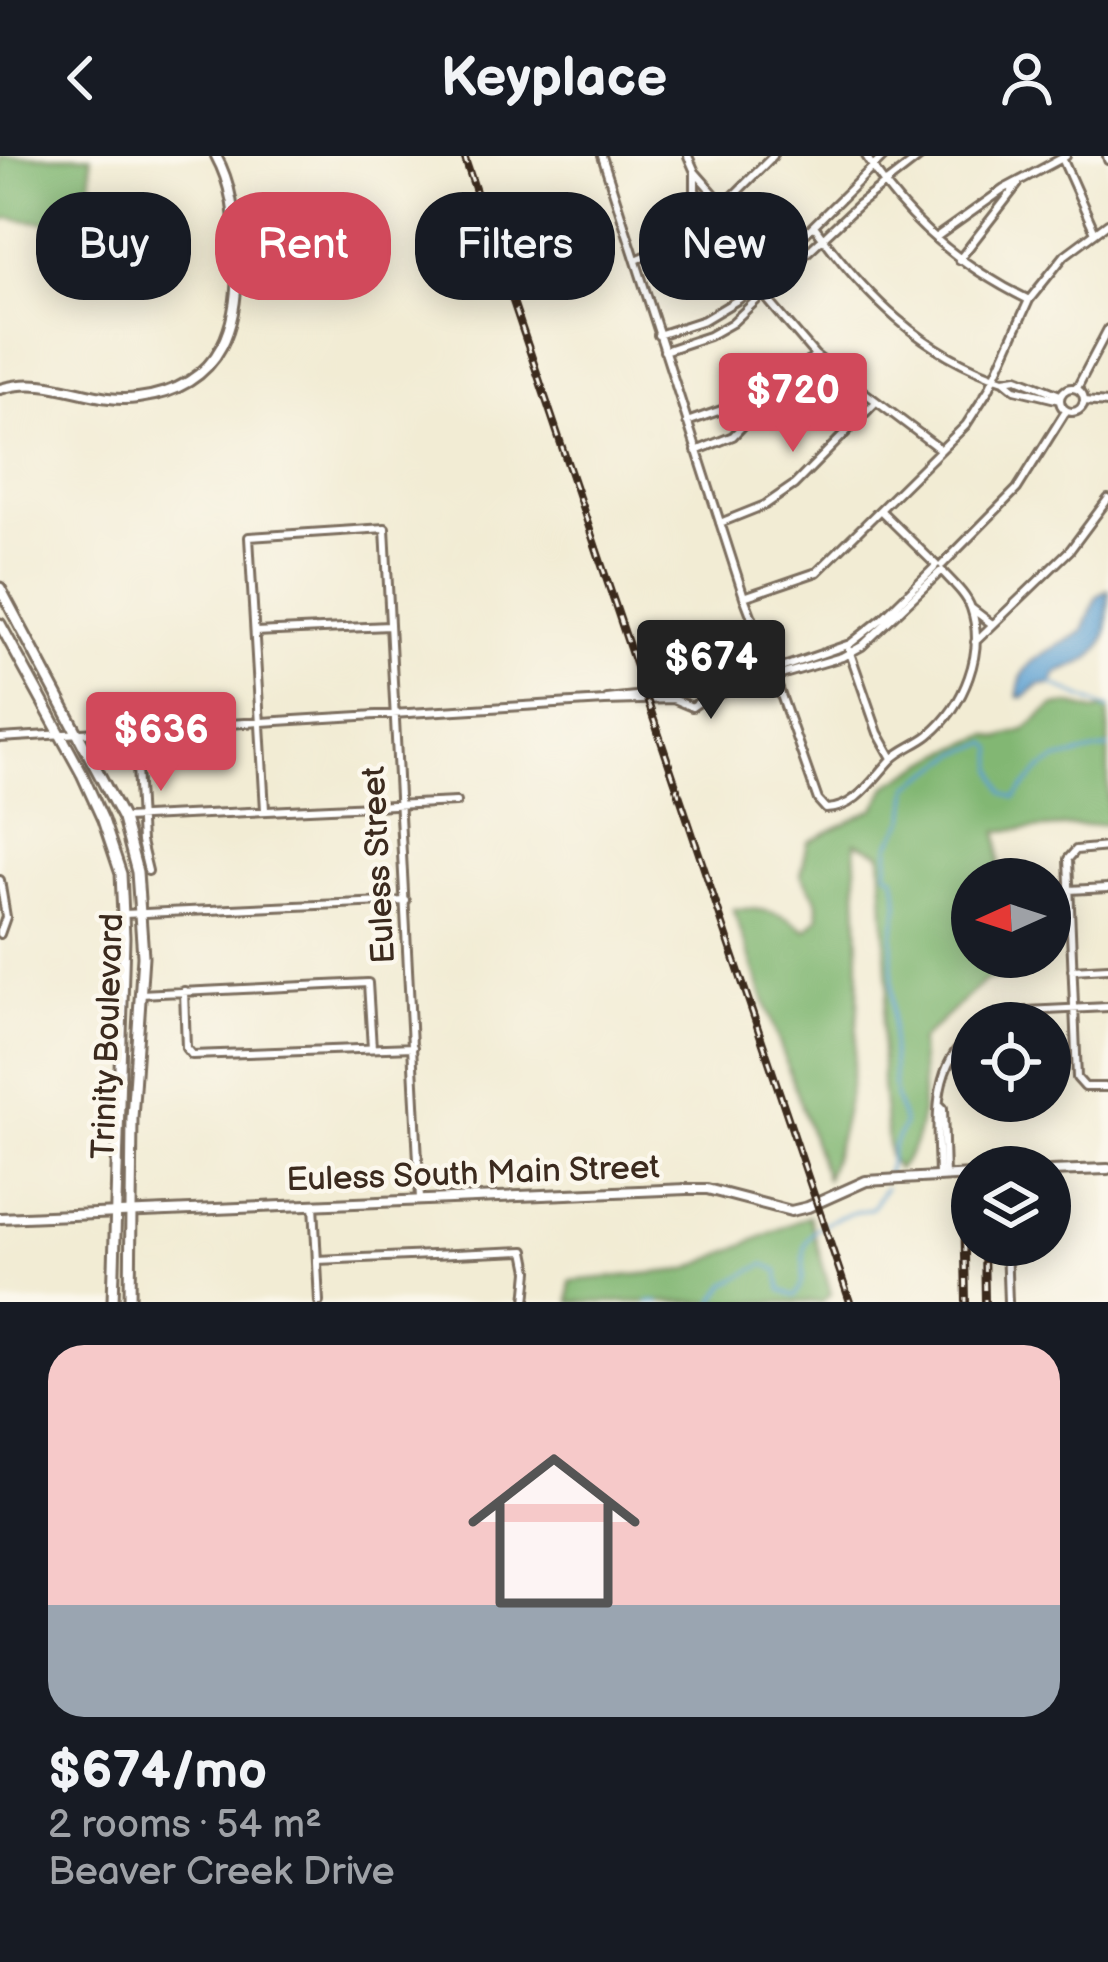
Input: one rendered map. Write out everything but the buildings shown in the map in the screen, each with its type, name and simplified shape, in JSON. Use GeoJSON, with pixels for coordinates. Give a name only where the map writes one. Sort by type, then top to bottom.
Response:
{"type":"FeatureCollection","features":[{"type":"Feature","properties":{"kind":"main road","name":"Trinity Boulevard"},"geometry":{"type":"LineString","coordinates":[[0,588],[123,818],[137,872],[143,956],[130,1302]]}},
{"type":"Feature","properties":{"kind":"main road","name":"Trinity Boulevard"},"geometry":{"type":"LineString","coordinates":[[0,624],[82,774],[122,879],[113,1302]]}},
{"type":"Feature","properties":{"kind":"street"},"geometry":{"type":"LineString","coordinates":[[0,389],[44,383],[118,399],[140,398],[171,390],[212,362],[234,319],[238,279],[232,202],[216,156]]}},
{"type":"Feature","properties":{"kind":"street"},"geometry":{"type":"LineString","coordinates":[[602,156],[744,597],[818,800],[830,809],[879,778],[892,758],[928,736],[949,714],[969,676],[975,642],[971,608]]}},
{"type":"Feature","properties":{"kind":"street"},"geometry":{"type":"LineString","coordinates":[[688,156],[696,192]]}},
{"type":"Feature","properties":{"kind":"street"},"geometry":{"type":"LineString","coordinates":[[738,192],[773,156]]}},
{"type":"Feature","properties":{"kind":"street"},"geometry":{"type":"LineString","coordinates":[[866,156],[884,183],[959,260],[1029,300]]}},
{"type":"Feature","properties":{"kind":"street"},"geometry":{"type":"LineString","coordinates":[[808,232],[884,156]]}},
{"type":"Feature","properties":{"kind":"street"},"geometry":{"type":"LineString","coordinates":[[808,253],[921,156]]}},
{"type":"Feature","properties":{"kind":"street"},"geometry":{"type":"LineString","coordinates":[[935,238],[1004,189],[1064,157],[1094,230]]}},
{"type":"Feature","properties":{"kind":"street"},"geometry":{"type":"LineString","coordinates":[[694,172],[713,192]]}},
{"type":"Feature","properties":{"kind":"street"},"geometry":{"type":"LineString","coordinates":[[959,260],[1018,184]]}},
{"type":"Feature","properties":{"kind":"street"},"geometry":{"type":"LineString","coordinates":[[744,597],[817,572],[966,425],[1029,300],[1053,267],[1108,223]]}},
{"type":"Feature","properties":{"kind":"street"},"geometry":{"type":"LineString","coordinates":[[814,226],[868,295],[927,342],[994,376],[1017,378],[1060,397],[1066,411]]}},
{"type":"Feature","properties":{"kind":"street"},"geometry":{"type":"LineString","coordinates":[[658,335],[721,312],[736,300]]}},
{"type":"Feature","properties":{"kind":"street"},"geometry":{"type":"LineString","coordinates":[[663,351],[721,330],[759,300]]}},
{"type":"Feature","properties":{"kind":"street"},"geometry":{"type":"LineString","coordinates":[[767,300],[815,355],[940,450]]}},
{"type":"Feature","properties":{"kind":"street"},"geometry":{"type":"LineString","coordinates":[[1077,388],[1108,329]]}},
{"type":"Feature","properties":{"kind":"street"},"geometry":{"type":"LineString","coordinates":[[696,451],[733,436],[815,355]]}},
{"type":"Feature","properties":{"kind":"street"},"geometry":{"type":"LineString","coordinates":[[1060,397],[1066,389],[1077,388]]}},
{"type":"Feature","properties":{"kind":"street"},"geometry":{"type":"LineString","coordinates":[[1077,388],[1084,401]]}},
{"type":"Feature","properties":{"kind":"street"},"geometry":{"type":"LineString","coordinates":[[687,422],[776,391]]}},
{"type":"Feature","properties":{"kind":"street"},"geometry":{"type":"LineString","coordinates":[[1084,401],[1108,403]]}},
{"type":"Feature","properties":{"kind":"street"},"geometry":{"type":"LineString","coordinates":[[1066,411],[1076,411],[1084,401]]}},
{"type":"Feature","properties":{"kind":"street"},"geometry":{"type":"LineString","coordinates":[[720,523],[764,505],[794,485],[875,403]]}},
{"type":"Feature","properties":{"kind":"street"},"geometry":{"type":"LineString","coordinates":[[0,738],[605,701],[610,697],[673,699],[692,707],[704,693],[848,649],[885,627],[1017,489],[1066,411]]}},
{"type":"Feature","properties":{"kind":"street"},"geometry":{"type":"LineString","coordinates":[[975,642],[1070,550],[1108,499]]}},
{"type":"Feature","properties":{"kind":"street"},"geometry":{"type":"LineString","coordinates":[[880,510],[939,568],[971,608],[993,625]]}},
{"type":"Feature","properties":{"kind":"street","name":"Euless Street"},"geometry":{"type":"LineString","coordinates":[[255,632],[249,537],[385,529],[420,1199]]}},
{"type":"Feature","properties":{"kind":"street"},"geometry":{"type":"LineString","coordinates":[[265,809],[255,632],[389,626]]}},
{"type":"Feature","properties":{"kind":"street"},"geometry":{"type":"LineString","coordinates":[[848,649],[878,733],[892,758]]}},
{"type":"Feature","properties":{"kind":"street"},"geometry":{"type":"LineString","coordinates":[[643,698],[693,682],[704,693]]}},
{"type":"Feature","properties":{"kind":"street"},"geometry":{"type":"LineString","coordinates":[[136,728],[142,857],[148,871]]}},
{"type":"Feature","properties":{"kind":"street"},"geometry":{"type":"LineString","coordinates":[[123,818],[456,802]]}},
{"type":"Feature","properties":{"kind":"street"},"geometry":{"type":"LineString","coordinates":[[1071,858],[1071,853],[1108,847]]}},
{"type":"Feature","properties":{"kind":"street"},"geometry":{"type":"LineString","coordinates":[[0,880],[6,926],[0,934]]}},
{"type":"Feature","properties":{"kind":"street"},"geometry":{"type":"LineString","coordinates":[[1071,890],[1108,888]]}},
{"type":"Feature","properties":{"kind":"street"},"geometry":{"type":"LineString","coordinates":[[124,914],[406,901]]}},
{"type":"Feature","properties":{"kind":"street"},"geometry":{"type":"LineString","coordinates":[[1071,930],[1076,1078],[1081,1085],[1108,1087]]}},
{"type":"Feature","properties":{"kind":"street"},"geometry":{"type":"LineString","coordinates":[[1072,970],[1108,968]]}},
{"type":"Feature","properties":{"kind":"street"},"geometry":{"type":"LineString","coordinates":[[140,994],[368,983],[372,1048]]}},
{"type":"Feature","properties":{"kind":"street"},"geometry":{"type":"LineString","coordinates":[[184,991],[186,1048],[192,1055],[413,1047]]}},
{"type":"Feature","properties":{"kind":"street"},"geometry":{"type":"LineString","coordinates":[[1071,1009],[1108,1007]]}},
{"type":"Feature","properties":{"kind":"street"},"geometry":{"type":"LineString","coordinates":[[942,1177],[939,1104],[944,1070],[951,1058]]}},
{"type":"Feature","properties":{"kind":"street"},"geometry":{"type":"LineString","coordinates":[[1071,1170],[1108,1169]]}},
{"type":"Feature","properties":{"kind":"street","name":"Euless South Main Street"},"geometry":{"type":"LineString","coordinates":[[0,1219],[691,1189],[791,1211],[866,1181],[951,1176]]}},
{"type":"Feature","properties":{"kind":"street"},"geometry":{"type":"LineString","coordinates":[[314,1204],[319,1302]]}},
{"type":"Feature","properties":{"kind":"street"},"geometry":{"type":"LineString","coordinates":[[317,1260],[525,1251],[529,1270],[526,1302]]}},
{"type":"Feature","properties":{"kind":"street"},"geometry":{"type":"LineString","coordinates":[[1007,1266],[1009,1302]]}},
{"type":"Feature","properties":{"kind":"green space"},"geometry":{"type":"Polygon","coordinates":[[[0,156],[91,156],[91,192],[36,192],[36,221],[8,218],[0,222],[0,156]]]}},
{"type":"Feature","properties":{"kind":"green space"},"geometry":{"type":"Polygon","coordinates":[[[1053,706],[1108,708],[1108,824],[998,831],[999,858],[951,858],[951,978],[999,978],[986,980],[962,1002],[951,1002],[951,1012],[920,1041],[919,1126],[908,1157],[897,1169],[889,1157],[882,1085],[882,1022],[888,987],[881,853],[855,842],[859,970],[855,1055],[849,1097],[826,1178],[733,909],[772,912],[806,930],[819,917],[817,899],[801,875],[808,842],[875,808],[888,785],[942,754],[989,735],[999,738],[1025,730],[1053,706]]]}},
{"type":"Feature","properties":{"kind":"green space"},"geometry":{"type":"Polygon","coordinates":[[[809,1216],[831,1294],[822,1302],[570,1302],[570,1281],[686,1270],[809,1216]]]}},
{"type":"Feature","properties":{"kind":"water"},"geometry":{"type":"Polygon","coordinates":[[[1108,590],[1105,636],[1096,653],[1057,673],[1052,684],[1039,685],[1019,697],[1020,683],[1031,663],[1083,631],[1097,596],[1108,590]]]}},
{"type":"Feature","properties":{"kind":"waterway"},"geometry":{"type":"LineString","coordinates":[[1052,684],[1108,709]]}},
{"type":"Feature","properties":{"kind":"waterway"},"geometry":{"type":"LineString","coordinates":[[887,1175],[904,1124],[895,1096],[892,1052],[893,935],[899,904],[895,877],[887,872],[890,844],[906,818],[910,786],[960,753],[989,743],[1004,793],[1015,798],[1040,770],[1057,760],[1108,748]]}},
{"type":"Feature","properties":{"kind":"waterway"},"geometry":{"type":"LineString","coordinates":[[714,1302],[727,1284],[765,1264],[778,1271],[781,1290],[795,1296],[805,1247],[815,1230],[872,1208],[885,1188]]}},
{"type":"Feature","properties":{"kind":"waterway"},"geometry":{"type":"LineString","coordinates":[[648,1302],[659,1302]]}},
{"type":"Feature","properties":{"kind":"railway"},"geometry":{"type":"LineString","coordinates":[[464,156],[850,1302]]}},
{"type":"Feature","properties":{"kind":"railway"},"geometry":{"type":"LineString","coordinates":[[965,1266],[966,1302]]}},
{"type":"Feature","properties":{"kind":"railway"},"geometry":{"type":"LineString","coordinates":[[984,1266],[985,1302]]}}]}
